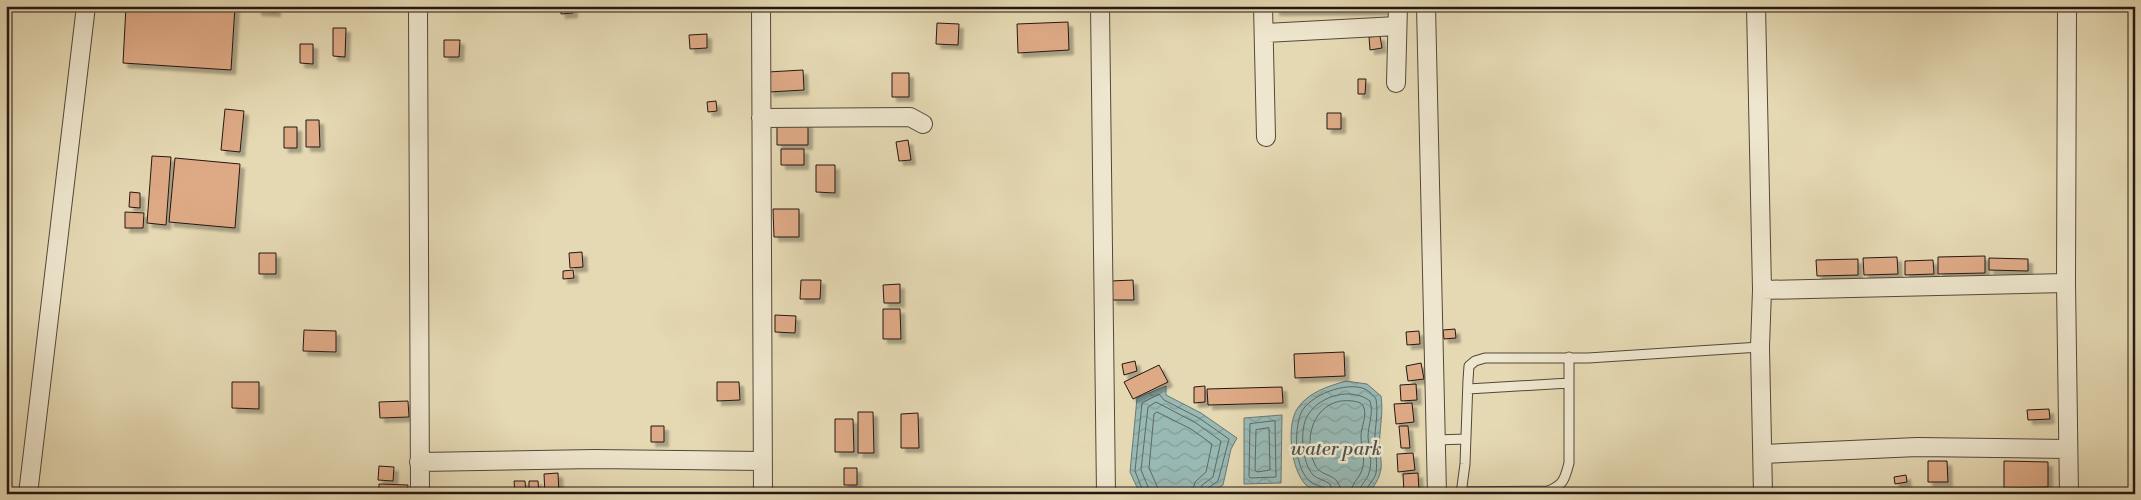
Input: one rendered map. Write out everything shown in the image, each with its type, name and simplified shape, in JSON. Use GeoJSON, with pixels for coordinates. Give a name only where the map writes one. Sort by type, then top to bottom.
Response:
{"type":"FeatureCollection","features":[{"type":"Feature","properties":{"kind":"street"},"geometry":{"type":"LineString","coordinates":[[28,494],[86,6]]}},
{"type":"Feature","properties":{"kind":"street"},"geometry":{"type":"LineString","coordinates":[[418,6],[420,494]]}},
{"type":"Feature","properties":{"kind":"street"},"geometry":{"type":"LineString","coordinates":[[761,6],[763,494]]}},
{"type":"Feature","properties":{"kind":"street"},"geometry":{"type":"LineString","coordinates":[[1100,6],[1106,494]]}},
{"type":"Feature","properties":{"kind":"street"},"geometry":{"type":"LineString","coordinates":[[1263,6],[1266,137]]}},
{"type":"Feature","properties":{"kind":"street"},"geometry":{"type":"LineString","coordinates":[[1396,83],[1398,6]]}},
{"type":"Feature","properties":{"kind":"street"},"geometry":{"type":"LineString","coordinates":[[1426,6],[1437,494]]}},
{"type":"Feature","properties":{"kind":"street"},"geometry":{"type":"LineString","coordinates":[[1756,6],[1762,290],[1760,347],[1763,494]]}},
{"type":"Feature","properties":{"kind":"street"},"geometry":{"type":"LineString","coordinates":[[2067,6],[2066,283],[2069,494]]}},
{"type":"Feature","properties":{"kind":"street"},"geometry":{"type":"LineString","coordinates":[[1264,32],[1397,26]]}},
{"type":"Feature","properties":{"kind":"street"},"geometry":{"type":"LineString","coordinates":[[762,118],[910,117],[923,124]]}},
{"type":"Feature","properties":{"kind":"street"},"geometry":{"type":"LineString","coordinates":[[1762,290],[2066,283]]}},
{"type":"Feature","properties":{"kind":"street"},"geometry":{"type":"LineString","coordinates":[[1763,454],[1917,448],[2068,448]]}},
{"type":"Feature","properties":{"kind":"street"},"geometry":{"type":"LineString","coordinates":[[420,462],[594,459],[763,461]]}},
{"type":"Feature","properties":{"kind":"lane"},"geometry":{"type":"LineString","coordinates":[[1569,357],[1568,463],[1565,480],[1559,487],[1548,491],[1461,493],[1465,464],[1469,366],[1475,361],[1485,358],[1569,357],[1593,358],[1760,347]]}},
{"type":"Feature","properties":{"kind":"lane"},"geometry":{"type":"LineString","coordinates":[[1468,389],[1569,383]]}},
{"type":"Feature","properties":{"kind":"lane"},"geometry":{"type":"LineString","coordinates":[[1436,440],[1466,439]]}},
{"type":"Feature","properties":{"kind":"water","name":"water park"},"geometry":{"type":"Polygon","coordinates":[[[1346,381],[1367,384],[1381,396],[1381,470],[1369,493],[1355,495],[1327,493],[1312,489],[1306,485],[1297,469],[1291,437],[1294,417],[1302,403],[1313,394],[1346,381]]]}},
{"type":"Feature","properties":{"kind":"water"},"geometry":{"type":"Polygon","coordinates":[[[1166,386],[1166,395],[1201,413],[1237,438],[1231,449],[1223,485],[1207,494],[1169,494],[1164,491],[1140,494],[1130,472],[1137,398],[1166,386]]]}},
{"type":"Feature","properties":{"kind":"water"},"geometry":{"type":"Polygon","coordinates":[[[1282,415],[1281,483],[1244,484],[1244,418],[1282,415]]]}},
{"type":"Feature","properties":{"kind":"building"},"geometry":{"type":"Polygon","coordinates":[[[126,6],[235,6],[231,70],[123,63],[126,6]]]}},
{"type":"Feature","properties":{"kind":"building"},"geometry":{"type":"Polygon","coordinates":[[[257,6],[276,6],[276,12],[257,11],[257,6]]]}},
{"type":"Feature","properties":{"kind":"building"},"geometry":{"type":"Polygon","coordinates":[[[560,6],[573,6],[573,13],[561,14],[560,6]]]}},
{"type":"Feature","properties":{"kind":"building"},"geometry":{"type":"Polygon","coordinates":[[[1275,6],[1385,6],[1385,10],[1275,11],[1275,6]]]}},
{"type":"Feature","properties":{"kind":"building"},"geometry":{"type":"Polygon","coordinates":[[[1068,22],[1069,50],[1018,53],[1017,24],[1068,22]]]}},
{"type":"Feature","properties":{"kind":"building"},"geometry":{"type":"Polygon","coordinates":[[[937,23],[959,24],[958,45],[936,44],[937,23]]]}},
{"type":"Feature","properties":{"kind":"building"},"geometry":{"type":"Polygon","coordinates":[[[333,28],[346,28],[345,57],[333,56],[333,28]]]}},
{"type":"Feature","properties":{"kind":"building"},"geometry":{"type":"Polygon","coordinates":[[[707,34],[707,48],[690,49],[689,35],[707,34]]]}},
{"type":"Feature","properties":{"kind":"building"},"geometry":{"type":"Polygon","coordinates":[[[1380,36],[1382,48],[1370,50],[1369,37],[1380,36]]]}},
{"type":"Feature","properties":{"kind":"building"},"geometry":{"type":"Polygon","coordinates":[[[444,40],[460,40],[459,57],[444,57],[444,40]]]}},
{"type":"Feature","properties":{"kind":"building"},"geometry":{"type":"Polygon","coordinates":[[[300,44],[313,44],[313,64],[300,63],[300,44]]]}},
{"type":"Feature","properties":{"kind":"building"},"geometry":{"type":"Polygon","coordinates":[[[803,70],[804,90],[769,92],[768,72],[803,70]]]}},
{"type":"Feature","properties":{"kind":"building"},"geometry":{"type":"Polygon","coordinates":[[[892,73],[909,73],[909,97],[892,97],[892,73]]]}},
{"type":"Feature","properties":{"kind":"building"},"geometry":{"type":"Polygon","coordinates":[[[1358,79],[1366,79],[1365,94],[1358,94],[1358,79]]]}},
{"type":"Feature","properties":{"kind":"building"},"geometry":{"type":"Polygon","coordinates":[[[716,101],[717,111],[708,112],[707,102],[716,101]]]}},
{"type":"Feature","properties":{"kind":"building"},"geometry":{"type":"Polygon","coordinates":[[[225,109],[244,111],[240,152],[221,150],[225,109]]]}},
{"type":"Feature","properties":{"kind":"building"},"geometry":{"type":"Polygon","coordinates":[[[1327,113],[1341,113],[1341,129],[1327,129],[1327,113]]]}},
{"type":"Feature","properties":{"kind":"building"},"geometry":{"type":"Polygon","coordinates":[[[306,120],[319,120],[320,147],[306,147],[306,120]]]}},
{"type":"Feature","properties":{"kind":"building"},"geometry":{"type":"Polygon","coordinates":[[[808,123],[808,145],[777,145],[777,124],[808,123]]]}},
{"type":"Feature","properties":{"kind":"building"},"geometry":{"type":"Polygon","coordinates":[[[284,127],[297,127],[297,148],[284,148],[284,127]]]}},
{"type":"Feature","properties":{"kind":"building"},"geometry":{"type":"Polygon","coordinates":[[[908,140],[911,160],[899,161],[896,142],[908,140]]]}},
{"type":"Feature","properties":{"kind":"building"},"geometry":{"type":"Polygon","coordinates":[[[781,149],[804,149],[804,165],[781,165],[781,149]]]}},
{"type":"Feature","properties":{"kind":"building"},"geometry":{"type":"Polygon","coordinates":[[[152,156],[171,157],[166,225],[147,223],[152,156]]]}},
{"type":"Feature","properties":{"kind":"building"},"geometry":{"type":"Polygon","coordinates":[[[175,158],[240,164],[235,228],[169,222],[175,158]]]}},
{"type":"Feature","properties":{"kind":"building"},"geometry":{"type":"Polygon","coordinates":[[[816,165],[835,165],[835,193],[816,192],[816,165]]]}},
{"type":"Feature","properties":{"kind":"building"},"geometry":{"type":"Polygon","coordinates":[[[130,192],[140,193],[140,208],[129,207],[130,192]]]}},
{"type":"Feature","properties":{"kind":"building"},"geometry":{"type":"Polygon","coordinates":[[[773,209],[799,209],[799,237],[774,237],[773,209]]]}},
{"type":"Feature","properties":{"kind":"building"},"geometry":{"type":"Polygon","coordinates":[[[125,212],[144,213],[143,228],[125,228],[125,212]]]}},
{"type":"Feature","properties":{"kind":"building"},"geometry":{"type":"Polygon","coordinates":[[[582,252],[583,267],[570,268],[569,253],[582,252]]]}},
{"type":"Feature","properties":{"kind":"building"},"geometry":{"type":"Polygon","coordinates":[[[259,253],[276,253],[276,274],[259,274],[259,253]]]}},
{"type":"Feature","properties":{"kind":"building"},"geometry":{"type":"Polygon","coordinates":[[[1985,256],[1985,273],[1938,274],[1938,257],[1985,256]]]}},
{"type":"Feature","properties":{"kind":"building"},"geometry":{"type":"Polygon","coordinates":[[[1897,257],[1898,274],[1864,275],[1863,258],[1897,257]]]}},
{"type":"Feature","properties":{"kind":"building"},"geometry":{"type":"Polygon","coordinates":[[[1989,258],[2028,259],[2028,271],[1989,270],[1989,258]]]}},
{"type":"Feature","properties":{"kind":"building"},"geometry":{"type":"Polygon","coordinates":[[[1858,259],[1858,275],[1817,276],[1816,260],[1858,259]]]}},
{"type":"Feature","properties":{"kind":"building"},"geometry":{"type":"Polygon","coordinates":[[[1933,260],[1934,274],[1905,275],[1905,261],[1933,260]]]}},
{"type":"Feature","properties":{"kind":"building"},"geometry":{"type":"Polygon","coordinates":[[[573,270],[574,278],[563,279],[563,271],[573,270]]]}},
{"type":"Feature","properties":{"kind":"building"},"geometry":{"type":"Polygon","coordinates":[[[801,280],[821,280],[820,299],[800,299],[801,280]]]}},
{"type":"Feature","properties":{"kind":"building"},"geometry":{"type":"Polygon","coordinates":[[[1133,280],[1134,300],[1112,300],[1111,281],[1133,280]]]}},
{"type":"Feature","properties":{"kind":"building"},"geometry":{"type":"Polygon","coordinates":[[[900,284],[900,303],[884,303],[883,285],[900,284]]]}},
{"type":"Feature","properties":{"kind":"building"},"geometry":{"type":"Polygon","coordinates":[[[883,309],[900,309],[901,339],[883,339],[883,309]]]}},
{"type":"Feature","properties":{"kind":"building"},"geometry":{"type":"Polygon","coordinates":[[[775,315],[796,316],[795,333],[775,332],[775,315]]]}},
{"type":"Feature","properties":{"kind":"building"},"geometry":{"type":"Polygon","coordinates":[[[1455,329],[1456,338],[1444,339],[1443,330],[1455,329]]]}},
{"type":"Feature","properties":{"kind":"building"},"geometry":{"type":"Polygon","coordinates":[[[304,330],[336,331],[336,352],[303,351],[304,330]]]}},
{"type":"Feature","properties":{"kind":"building"},"geometry":{"type":"Polygon","coordinates":[[[1419,331],[1420,344],[1407,345],[1406,332],[1419,331]]]}},
{"type":"Feature","properties":{"kind":"building"},"geometry":{"type":"Polygon","coordinates":[[[1344,352],[1345,376],[1295,378],[1294,354],[1344,352]]]}},
{"type":"Feature","properties":{"kind":"building"},"geometry":{"type":"Polygon","coordinates":[[[1135,361],[1137,371],[1124,375],[1122,364],[1135,361]]]}},
{"type":"Feature","properties":{"kind":"building"},"geometry":{"type":"Polygon","coordinates":[[[1421,363],[1424,379],[1408,381],[1406,366],[1421,363]]]}},
{"type":"Feature","properties":{"kind":"building"},"geometry":{"type":"Polygon","coordinates":[[[1159,365],[1168,382],[1133,399],[1124,382],[1159,365]]]}},
{"type":"Feature","properties":{"kind":"building"},"geometry":{"type":"Polygon","coordinates":[[[232,382],[259,382],[259,409],[232,408],[232,382]]]}},
{"type":"Feature","properties":{"kind":"building"},"geometry":{"type":"Polygon","coordinates":[[[717,382],[739,382],[740,400],[717,401],[717,382]]]}},
{"type":"Feature","properties":{"kind":"building"},"geometry":{"type":"Polygon","coordinates":[[[1416,384],[1417,400],[1401,401],[1400,385],[1416,384]]]}},
{"type":"Feature","properties":{"kind":"building"},"geometry":{"type":"Polygon","coordinates":[[[1205,386],[1205,402],[1194,403],[1194,387],[1205,386]]]}},
{"type":"Feature","properties":{"kind":"building"},"geometry":{"type":"Polygon","coordinates":[[[1282,387],[1283,403],[1208,405],[1207,389],[1282,387]]]}},
{"type":"Feature","properties":{"kind":"building"},"geometry":{"type":"Polygon","coordinates":[[[408,401],[409,417],[380,418],[379,402],[408,401]]]}},
{"type":"Feature","properties":{"kind":"building"},"geometry":{"type":"Polygon","coordinates":[[[1412,403],[1414,422],[1396,424],[1394,404],[1412,403]]]}},
{"type":"Feature","properties":{"kind":"building"},"geometry":{"type":"Polygon","coordinates":[[[2049,409],[2050,419],[2028,420],[2027,410],[2049,409]]]}},
{"type":"Feature","properties":{"kind":"building"},"geometry":{"type":"Polygon","coordinates":[[[858,412],[873,412],[874,453],[858,453],[858,412]]]}},
{"type":"Feature","properties":{"kind":"building"},"geometry":{"type":"Polygon","coordinates":[[[918,413],[919,448],[901,448],[901,414],[918,413]]]}},
{"type":"Feature","properties":{"kind":"building"},"geometry":{"type":"Polygon","coordinates":[[[835,419],[853,419],[854,452],[835,452],[835,419]]]}},
{"type":"Feature","properties":{"kind":"building"},"geometry":{"type":"Polygon","coordinates":[[[651,426],[664,426],[664,442],[651,442],[651,426]]]}},
{"type":"Feature","properties":{"kind":"building"},"geometry":{"type":"Polygon","coordinates":[[[1399,426],[1408,426],[1410,448],[1401,448],[1399,426]]]}},
{"type":"Feature","properties":{"kind":"building"},"geometry":{"type":"Polygon","coordinates":[[[1413,453],[1415,470],[1398,472],[1397,454],[1413,453]]]}},
{"type":"Feature","properties":{"kind":"building"},"geometry":{"type":"Polygon","coordinates":[[[1928,461],[1947,461],[1948,482],[1928,482],[1928,461]]]}},
{"type":"Feature","properties":{"kind":"building"},"geometry":{"type":"Polygon","coordinates":[[[2004,461],[2048,462],[2048,487],[2004,488],[2004,461]]]}},
{"type":"Feature","properties":{"kind":"building"},"geometry":{"type":"Polygon","coordinates":[[[379,466],[394,467],[393,481],[378,480],[379,466]]]}},
{"type":"Feature","properties":{"kind":"building"},"geometry":{"type":"Polygon","coordinates":[[[844,468],[857,468],[857,485],[844,485],[844,468]]]}},
{"type":"Feature","properties":{"kind":"building"},"geometry":{"type":"Polygon","coordinates":[[[558,473],[559,494],[545,494],[544,474],[558,473]]]}},
{"type":"Feature","properties":{"kind":"building"},"geometry":{"type":"Polygon","coordinates":[[[1418,473],[1419,491],[1404,492],[1403,474],[1418,473]]]}},
{"type":"Feature","properties":{"kind":"building"},"geometry":{"type":"Polygon","coordinates":[[[1906,475],[1907,482],[1895,484],[1894,477],[1906,475]]]}},
{"type":"Feature","properties":{"kind":"building"},"geometry":{"type":"Polygon","coordinates":[[[514,481],[525,481],[526,493],[515,493],[514,481]]]}},
{"type":"Feature","properties":{"kind":"building"},"geometry":{"type":"Polygon","coordinates":[[[529,481],[538,481],[539,494],[529,494],[529,481]]]}},
{"type":"Feature","properties":{"kind":"building"},"geometry":{"type":"Polygon","coordinates":[[[379,484],[408,485],[407,494],[379,494],[379,484]]]}}]}
